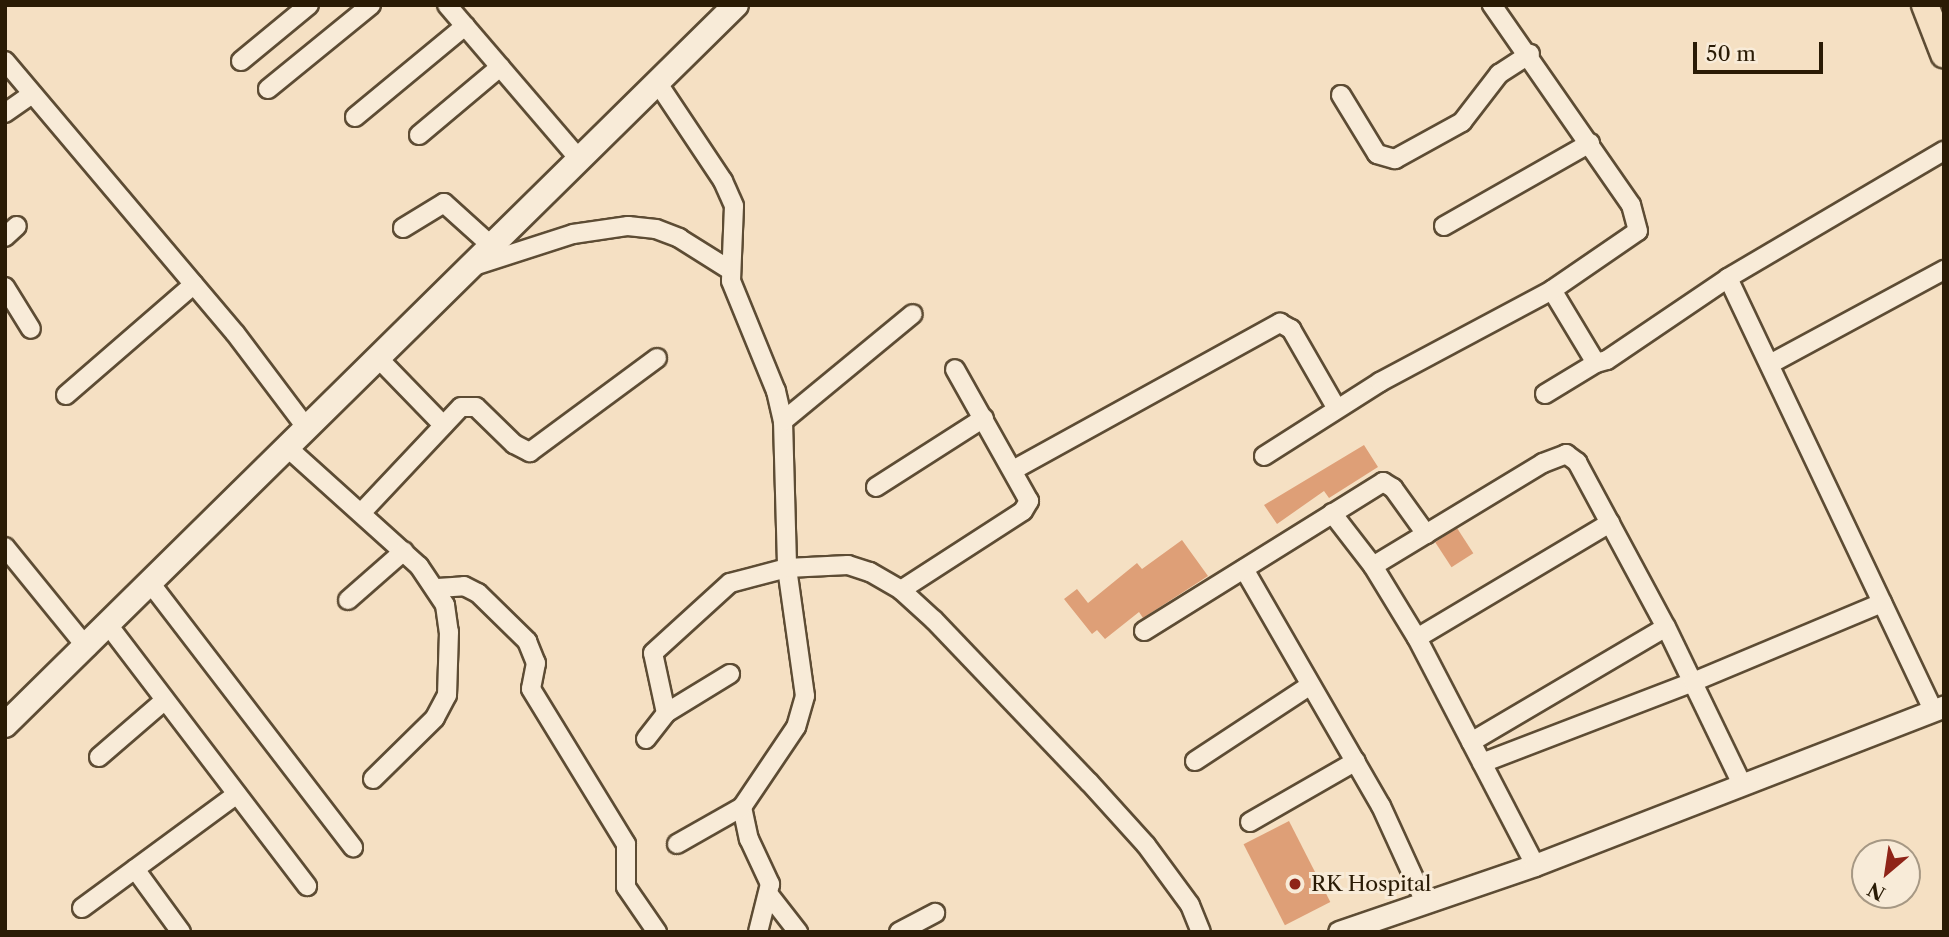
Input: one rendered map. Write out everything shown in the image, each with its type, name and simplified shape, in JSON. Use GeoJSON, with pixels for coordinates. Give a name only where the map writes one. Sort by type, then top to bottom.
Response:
{"type":"FeatureCollection","features":[{"type":"Feature","properties":{"kind":"main road"},"geometry":{"type":"LineString","coordinates":[[5,725],[380,360],[736,5]]}},
{"type":"Feature","properties":{"kind":"main road"},"geometry":{"type":"LineString","coordinates":[[1926,5],[1944,54]]}},
{"type":"Feature","properties":{"kind":"street"},"geometry":{"type":"LineString","coordinates":[[241,61],[309,5]]}},
{"type":"Feature","properties":{"kind":"street"},"geometry":{"type":"LineString","coordinates":[[268,89],[371,5]]}},
{"type":"Feature","properties":{"kind":"street"},"geometry":{"type":"LineString","coordinates":[[447,5],[580,160]]}},
{"type":"Feature","properties":{"kind":"street"},"geometry":{"type":"LineString","coordinates":[[1264,456],[1337,409],[1552,290],[1638,231],[1631,205],[1530,54],[1492,5]]}},
{"type":"Feature","properties":{"kind":"street"},"geometry":{"type":"LineString","coordinates":[[355,117],[466,26]]}},
{"type":"Feature","properties":{"kind":"street"},"geometry":{"type":"LineString","coordinates":[[1341,95],[1377,154],[1395,159],[1462,122],[1499,74],[1530,54]]}},
{"type":"Feature","properties":{"kind":"street"},"geometry":{"type":"LineString","coordinates":[[5,61],[31,95],[194,284],[308,429]]}},
{"type":"Feature","properties":{"kind":"street"},"geometry":{"type":"LineString","coordinates":[[419,135],[500,67]]}},
{"type":"Feature","properties":{"kind":"street"},"geometry":{"type":"LineString","coordinates":[[657,82],[723,181],[734,206],[730,270],[737,300],[776,391],[783,421],[787,568],[801,648],[803,713],[742,807],[677,844]]}},
{"type":"Feature","properties":{"kind":"street"},"geometry":{"type":"LineString","coordinates":[[5,113],[31,95]]}},
{"type":"Feature","properties":{"kind":"street"},"geometry":{"type":"LineString","coordinates":[[1444,226],[1590,144]]}},
{"type":"Feature","properties":{"kind":"street"},"geometry":{"type":"LineString","coordinates":[[1545,394],[1596,363],[1607,360],[1728,278],[1944,150]]}},
{"type":"Feature","properties":{"kind":"street"},"geometry":{"type":"LineString","coordinates":[[403,228],[444,203],[485,256],[573,234],[628,226],[656,229],[679,238],[730,270]]}},
{"type":"Feature","properties":{"kind":"street"},"geometry":{"type":"LineString","coordinates":[[1770,364],[1944,270]]}},
{"type":"Feature","properties":{"kind":"street"},"geometry":{"type":"LineString","coordinates":[[1339,932],[1424,900],[1535,864],[1938,708],[1882,603],[1728,278]]}},
{"type":"Feature","properties":{"kind":"street"},"geometry":{"type":"LineString","coordinates":[[66,395],[194,284]]}},
{"type":"Feature","properties":{"kind":"street"},"geometry":{"type":"LineString","coordinates":[[5,287],[31,329]]}},
{"type":"Feature","properties":{"kind":"street"},"geometry":{"type":"LineString","coordinates":[[1552,290],[1596,363]]}},
{"type":"Feature","properties":{"kind":"street"},"geometry":{"type":"LineString","coordinates":[[783,421],[913,314]]}},
{"type":"Feature","properties":{"kind":"street"},"geometry":{"type":"LineString","coordinates":[[1015,469],[1280,323],[1291,329],[1337,409]]}},
{"type":"Feature","properties":{"kind":"street"},"geometry":{"type":"LineString","coordinates":[[362,512],[443,425],[469,405],[523,452],[530,452],[657,358]]}},
{"type":"Feature","properties":{"kind":"street"},"geometry":{"type":"LineString","coordinates":[[380,360],[443,425]]}},
{"type":"Feature","properties":{"kind":"street"},"geometry":{"type":"LineString","coordinates":[[901,590],[1023,511],[1029,501],[1015,469],[955,369]]}},
{"type":"Feature","properties":{"kind":"street"},"geometry":{"type":"LineString","coordinates":[[876,487],[984,418]]}},
{"type":"Feature","properties":{"kind":"street"},"geometry":{"type":"LineString","coordinates":[[289,449],[404,551],[438,588],[449,632],[446,695],[435,718],[373,779]]}},
{"type":"Feature","properties":{"kind":"street"},"geometry":{"type":"LineString","coordinates":[[1373,566],[1558,455],[1577,462],[1666,627],[1742,784]]}},
{"type":"Feature","properties":{"kind":"street"},"geometry":{"type":"LineString","coordinates":[[1144,631],[1383,482],[1393,488],[1426,534]]}},
{"type":"Feature","properties":{"kind":"street"},"geometry":{"type":"LineString","coordinates":[[1332,513],[1373,566],[1418,638],[1535,864]]}},
{"type":"Feature","properties":{"kind":"street"},"geometry":{"type":"LineString","coordinates":[[1418,638],[1610,523]]}},
{"type":"Feature","properties":{"kind":"street"},"geometry":{"type":"LineString","coordinates":[[348,600],[404,551]]}},
{"type":"Feature","properties":{"kind":"street"},"geometry":{"type":"LineString","coordinates":[[7,552],[87,648]]}},
{"type":"Feature","properties":{"kind":"street"},"geometry":{"type":"LineString","coordinates":[[666,713],[652,660],[657,646],[730,583],[787,568],[848,565],[901,590],[1146,845],[1190,905],[1201,932]]}},
{"type":"Feature","properties":{"kind":"street"},"geometry":{"type":"LineString","coordinates":[[1244,569],[1309,686],[1356,761],[1424,900]]}},
{"type":"Feature","properties":{"kind":"street"},"geometry":{"type":"LineString","coordinates":[[151,584],[353,847]]}},
{"type":"Feature","properties":{"kind":"street"},"geometry":{"type":"LineString","coordinates":[[438,588],[464,586],[478,593],[527,641],[536,663],[531,689],[626,844],[626,887],[657,932]]}},
{"type":"Feature","properties":{"kind":"street"},"geometry":{"type":"LineString","coordinates":[[1482,762],[1693,682],[1882,603]]}},
{"type":"Feature","properties":{"kind":"street"},"geometry":{"type":"LineString","coordinates":[[109,626],[307,886]]}},
{"type":"Feature","properties":{"kind":"street"},"geometry":{"type":"LineString","coordinates":[[1471,742],[1666,627]]}},
{"type":"Feature","properties":{"kind":"street"},"geometry":{"type":"LineString","coordinates":[[646,739],[666,713],[730,674]]}},
{"type":"Feature","properties":{"kind":"street"},"geometry":{"type":"LineString","coordinates":[[1195,761],[1309,686]]}},
{"type":"Feature","properties":{"kind":"street"},"geometry":{"type":"LineString","coordinates":[[99,757],[165,700]]}},
{"type":"Feature","properties":{"kind":"street"},"geometry":{"type":"LineString","coordinates":[[1250,822],[1356,761]]}},
{"type":"Feature","properties":{"kind":"street"},"geometry":{"type":"LineString","coordinates":[[82,908],[237,794]]}},
{"type":"Feature","properties":{"kind":"street"},"geometry":{"type":"LineString","coordinates":[[742,807],[749,839],[770,884],[770,896],[758,932]]}},
{"type":"Feature","properties":{"kind":"street"},"geometry":{"type":"LineString","coordinates":[[135,869],[181,932]]}},
{"type":"Feature","properties":{"kind":"street"},"geometry":{"type":"LineString","coordinates":[[770,896],[799,932]]}},
{"type":"Feature","properties":{"kind":"street"},"geometry":{"type":"LineString","coordinates":[[899,932],[935,913]]}},
{"type":"Feature","properties":{"kind":"building"},"geometry":{"type":"Polygon","coordinates":[[[1364,445],[1378,467],[1329,498],[1324,491],[1277,524],[1264,505],[1364,445]]]}},
{"type":"Feature","properties":{"kind":"building"},"geometry":{"type":"Polygon","coordinates":[[[1457,528],[1473,553],[1452,567],[1435,542],[1457,528]]]}},
{"type":"Feature","properties":{"kind":"building"},"geometry":{"type":"Polygon","coordinates":[[[1182,540],[1208,576],[1143,618],[1139,612],[1105,639],[1097,630],[1092,634],[1064,599],[1077,589],[1088,603],[1137,563],[1142,569],[1182,540]]]}},
{"type":"Feature","properties":{"kind":"building"},"geometry":{"type":"Polygon","coordinates":[[[1289,821],[1330,902],[1285,925],[1244,844],[1289,821]]]}},
{"type":"Feature","properties":{"kind":"place","name":"RK Hospital"},"geometry":{"type":"Point","coordinates":[1295,884]}}]}
